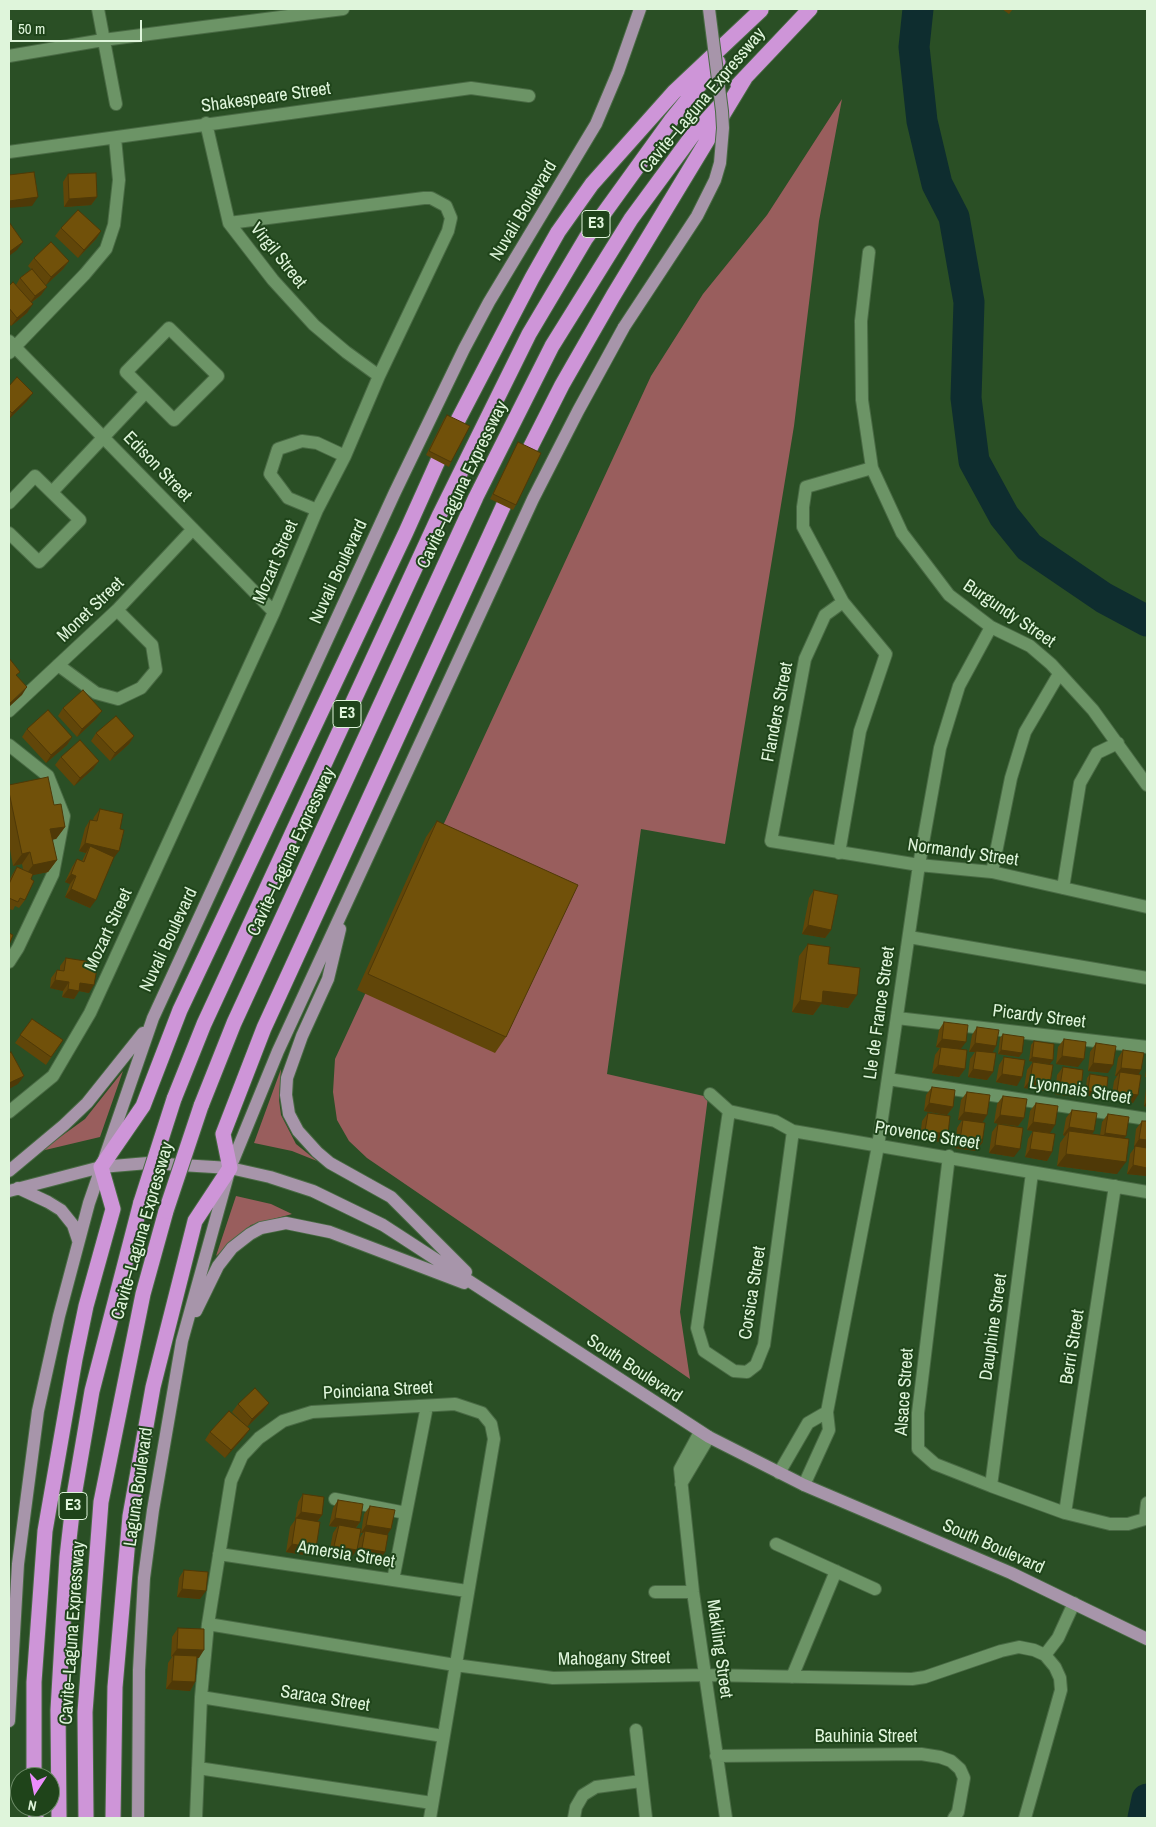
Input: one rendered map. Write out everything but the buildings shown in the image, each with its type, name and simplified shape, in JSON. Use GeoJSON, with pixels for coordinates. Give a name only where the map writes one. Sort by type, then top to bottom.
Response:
{"type":"FeatureCollection","features":[{"type":"Feature","properties":{"kind":"highway","name":"Cavite–Laguna Expressway"},"geometry":{"type":"LineString","coordinates":[[59,1818],[58,1710],[67,1557],[74,1496],[92,1391],[141,1202],[174,1098],[204,1024],[440,514],[529,334],[586,238],[648,151],[684,103],[762,9]]}},
{"type":"Feature","properties":{"kind":"highway"},"geometry":{"type":"LineString","coordinates":[[34,1767],[34,1682],[45,1531],[59,1438],[86,1306],[113,1209],[100,1166],[143,1106],[180,1010],[445,445],[558,232],[592,184],[674,92],[762,9]]}},
{"type":"Feature","properties":{"kind":"highway","name":"Cavite–Laguna Expressway"},"geometry":{"type":"LineString","coordinates":[[86,1818],[85,1712],[101,1502],[143,1294],[166,1211],[201,1106],[234,1023],[476,497],[552,346],[602,262],[656,183],[692,136],[810,9]]}},
{"type":"Feature","properties":{"kind":"highway"},"geometry":{"type":"LineString","coordinates":[[113,1818],[115,1687],[130,1516],[141,1448],[165,1334],[195,1222],[230,1168],[222,1134],[264,1028],[524,461],[562,385],[744,78]]}},
{"type":"Feature","properties":{"kind":"main road","name":"Nuvali Boulevard"},"geometry":{"type":"LineString","coordinates":[[100,1166],[153,1018],[390,501],[489,302],[596,124],[618,72],[640,9]]}},
{"type":"Feature","properties":{"kind":"main road"},"geometry":{"type":"LineString","coordinates":[[230,1168],[278,1051],[346,901],[534,499],[578,411],[624,327],[697,216],[711,188],[720,162],[723,137],[722,111],[709,9]]}},
{"type":"Feature","properties":{"kind":"main road"},"geometry":{"type":"LineString","coordinates":[[346,901],[328,979],[302,1036],[288,1078],[286,1096],[290,1114],[298,1131],[316,1152],[330,1163],[391,1197],[483,1290]]}},
{"type":"Feature","properties":{"kind":"main road"},"geometry":{"type":"LineString","coordinates":[[9,1171],[64,1125],[87,1102],[128,1053],[153,1018]]}},
{"type":"Feature","properties":{"kind":"main road","name":"South Boulevard"},"geometry":{"type":"LineString","coordinates":[[13,1190],[100,1166],[168,1163],[230,1168],[286,1181],[355,1210],[439,1261],[704,1435],[804,1485],[1011,1573],[1147,1639]]}},
{"type":"Feature","properties":{"kind":"main road"},"geometry":{"type":"LineString","coordinates":[[9,1721],[13,1615],[30,1465],[48,1365],[78,1240],[100,1166]]}},
{"type":"Feature","properties":{"kind":"main road","name":"Laguna Boulevard"},"geometry":{"type":"LineString","coordinates":[[138,1818],[137,1721],[144,1578],[158,1470],[182,1341],[230,1168]]}},
{"type":"Feature","properties":{"kind":"main road"},"geometry":{"type":"LineString","coordinates":[[13,1190],[48,1202],[61,1210],[73,1225],[78,1240]]}},
{"type":"Feature","properties":{"kind":"main road"},"geometry":{"type":"LineString","coordinates":[[182,1341],[224,1257],[250,1234],[272,1225],[286,1223],[314,1227],[483,1290]]}},
{"type":"Feature","properties":{"kind":"street"},"geometry":{"type":"LineString","coordinates":[[98,9],[102,40],[116,104]]}},
{"type":"Feature","properties":{"kind":"street"},"geometry":{"type":"LineString","coordinates":[[9,56],[102,40],[343,9]]}},
{"type":"Feature","properties":{"kind":"street","name":"Shakespeare Street"},"geometry":{"type":"LineString","coordinates":[[9,152],[115,138],[206,123],[471,88],[528,96]]}},
{"type":"Feature","properties":{"kind":"street","name":"Virgil Street"},"geometry":{"type":"LineString","coordinates":[[206,123],[229,223],[273,280],[314,325],[379,376]]}},
{"type":"Feature","properties":{"kind":"street"},"geometry":{"type":"LineString","coordinates":[[11,347],[85,274],[106,249],[114,225],[119,180],[115,138]]}},
{"type":"Feature","properties":{"kind":"street","name":"Mozart Street"},"geometry":{"type":"LineString","coordinates":[[9,1112],[53,1076],[90,1013],[274,612],[317,510],[448,231],[451,218],[446,206],[431,198],[424,198],[229,223]]}},
{"type":"Feature","properties":{"kind":"street","name":"Burgundy Street"},"geometry":{"type":"LineString","coordinates":[[869,252],[861,321],[862,400],[872,468],[908,541],[949,595],[991,627],[1030,646],[1059,674],[1093,710],[1147,785]]}},
{"type":"Feature","properties":{"kind":"street"},"geometry":{"type":"LineString","coordinates":[[169,328],[218,376],[174,420],[146,392],[126,372],[169,328]]}},
{"type":"Feature","properties":{"kind":"street","name":"Edison Street"},"geometry":{"type":"LineString","coordinates":[[11,347],[104,437],[274,612]]}},
{"type":"Feature","properties":{"kind":"street"},"geometry":{"type":"LineString","coordinates":[[52,492],[146,392]]}},
{"type":"Feature","properties":{"kind":"street"},"geometry":{"type":"LineString","coordinates":[[317,510],[288,498],[270,474],[278,449],[302,440],[317,443],[344,456]]}},
{"type":"Feature","properties":{"kind":"street"},"geometry":{"type":"LineString","coordinates":[[839,853],[860,731],[886,654],[843,602],[804,527],[806,487],[872,468]]}},
{"type":"Feature","properties":{"kind":"street"},"geometry":{"type":"LineString","coordinates":[[9,503],[35,476],[80,520],[39,562],[9,533]]}},
{"type":"Feature","properties":{"kind":"street","name":"Monet Street"},"geometry":{"type":"LineString","coordinates":[[9,712],[117,610],[193,529]]}},
{"type":"Feature","properties":{"kind":"street","name":"Flanders Street"},"geometry":{"type":"LineString","coordinates":[[771,841],[805,659],[826,615],[843,602]]}},
{"type":"Feature","properties":{"kind":"street"},"geometry":{"type":"LineString","coordinates":[[58,665],[96,693],[118,699],[141,688],[156,670],[152,645],[117,610]]}},
{"type":"Feature","properties":{"kind":"street","name":"Lle de France Street"},"geometry":{"type":"LineString","coordinates":[[804,1485],[828,1430],[827,1412],[878,1146],[919,864],[940,748],[959,686],[991,627]]}},
{"type":"Feature","properties":{"kind":"street"},"geometry":{"type":"LineString","coordinates":[[992,872],[1011,778],[1025,732],[1059,674]]}},
{"type":"Feature","properties":{"kind":"street"},"geometry":{"type":"LineString","coordinates":[[1063,888],[1080,783],[1097,753],[1118,743]]}},
{"type":"Feature","properties":{"kind":"street"},"geometry":{"type":"LineString","coordinates":[[9,745],[48,776],[64,816],[53,874],[18,948],[9,962]]}},
{"type":"Feature","properties":{"kind":"street","name":"Normandy Street"},"geometry":{"type":"LineString","coordinates":[[771,841],[839,853],[992,872],[1147,907]]}},
{"type":"Feature","properties":{"kind":"street"},"geometry":{"type":"LineString","coordinates":[[909,937],[1147,978]]}},
{"type":"Feature","properties":{"kind":"street","name":"Picardy Street"},"geometry":{"type":"LineString","coordinates":[[897,1018],[1147,1047]]}},
{"type":"Feature","properties":{"kind":"street","name":"Lyonnais Street"},"geometry":{"type":"LineString","coordinates":[[888,1079],[1147,1119]]}},
{"type":"Feature","properties":{"kind":"street","name":"Provence Street"},"geometry":{"type":"LineString","coordinates":[[710,1094],[729,1111],[775,1121],[793,1131],[949,1156],[1032,1173],[1147,1192]]}},
{"type":"Feature","properties":{"kind":"street","name":"Corsica Street"},"geometry":{"type":"LineString","coordinates":[[729,1111],[697,1328],[704,1351],[734,1371],[747,1372],[756,1365],[764,1345],[793,1131]]}},
{"type":"Feature","properties":{"kind":"street","name":"Alsace Street"},"geometry":{"type":"LineString","coordinates":[[949,1156],[918,1413],[918,1449],[936,1464],[991,1486],[1065,1513],[1110,1524],[1128,1524],[1145,1519],[1147,1503]]}},
{"type":"Feature","properties":{"kind":"street","name":"Dauphine Street"},"geometry":{"type":"LineString","coordinates":[[991,1486],[1032,1173]]}},
{"type":"Feature","properties":{"kind":"street","name":"Berri Street"},"geometry":{"type":"LineString","coordinates":[[1065,1513],[1115,1186]]}},
{"type":"Feature","properties":{"kind":"street","name":"Poinciana Street"},"geometry":{"type":"LineString","coordinates":[[196,1818],[201,1697],[208,1624],[231,1481],[242,1456],[258,1438],[283,1421],[312,1412],[455,1404],[482,1413],[491,1424],[494,1439],[430,1818]]}},
{"type":"Feature","properties":{"kind":"street"},"geometry":{"type":"LineString","coordinates":[[393,1580],[427,1406]]}},
{"type":"Feature","properties":{"kind":"street"},"geometry":{"type":"LineString","coordinates":[[779,1473],[808,1423],[827,1412]]}},
{"type":"Feature","properties":{"kind":"street","name":"Makiling Street"},"geometry":{"type":"LineString","coordinates":[[704,1435],[681,1484],[693,1592],[726,1818]]}},
{"type":"Feature","properties":{"kind":"street"},"geometry":{"type":"LineString","coordinates":[[335,1499],[406,1513]]}},
{"type":"Feature","properties":{"kind":"street"},"geometry":{"type":"LineString","coordinates":[[776,1544],[875,1589]]}},
{"type":"Feature","properties":{"kind":"street","name":"Amersia Street"},"geometry":{"type":"LineString","coordinates":[[219,1554],[467,1591]]}},
{"type":"Feature","properties":{"kind":"street"},"geometry":{"type":"LineString","coordinates":[[792,1677],[836,1572]]}},
{"type":"Feature","properties":{"kind":"street"},"geometry":{"type":"LineString","coordinates":[[655,1592],[693,1592]]}},
{"type":"Feature","properties":{"kind":"street"},"geometry":{"type":"LineString","coordinates":[[1025,1818],[1060,1690],[1060,1678],[1045,1655],[1058,1638],[1074,1603]]}},
{"type":"Feature","properties":{"kind":"street","name":"Mahogany Street"},"geometry":{"type":"LineString","coordinates":[[208,1624],[456,1665],[553,1678],[705,1675],[912,1679],[925,1677],[1001,1651],[1019,1647],[1034,1650],[1045,1655]]}},
{"type":"Feature","properties":{"kind":"street","name":"Saraca Street"},"geometry":{"type":"LineString","coordinates":[[201,1697],[443,1736]]}},
{"type":"Feature","properties":{"kind":"street"},"geometry":{"type":"LineString","coordinates":[[636,1730],[640,1781],[646,1818]]}},
{"type":"Feature","properties":{"kind":"street","name":"Bauhinia Street"},"geometry":{"type":"LineString","coordinates":[[716,1756],[921,1754],[940,1757],[951,1761],[960,1769],[964,1778],[958,1812],[954,1818]]}},
{"type":"Feature","properties":{"kind":"street"},"geometry":{"type":"LineString","coordinates":[[198,1768],[432,1803]]}},
{"type":"Feature","properties":{"kind":"street"},"geometry":{"type":"LineString","coordinates":[[574,1818],[576,1807],[583,1795],[596,1787],[640,1781]]}},
{"type":"Feature","properties":{"kind":"shaded area"},"geometry":{"type":"Polygon","coordinates":[[[842,99],[819,221],[794,426],[725,844],[641,829],[607,1074],[708,1097],[680,1312],[690,1379],[367,1158],[349,1141],[337,1120],[333,1092],[335,1059],[651,376],[703,294],[767,215],[842,99]]]}},
{"type":"Feature","properties":{"kind":"shaded area"},"geometry":{"type":"Polygon","coordinates":[[[281,1069],[279,1100],[281,1115],[296,1144],[317,1161],[292,1151],[254,1143],[281,1069]]]}},
{"type":"Feature","properties":{"kind":"shaded area"},"geometry":{"type":"Polygon","coordinates":[[[123,1071],[100,1137],[41,1151],[85,1119],[123,1071]]]}},
{"type":"Feature","properties":{"kind":"shaded area"},"geometry":{"type":"Polygon","coordinates":[[[236,1196],[271,1204],[292,1214],[251,1225],[216,1256],[236,1196]]]}},
{"type":"Feature","properties":{"kind":"waterway"},"geometry":{"type":"LineString","coordinates":[[918,9],[914,47],[922,121],[937,184],[954,217],[969,302],[966,398],[974,461],[1004,516],[1029,547],[1104,598],[1147,621]]}},
{"type":"Feature","properties":{"kind":"waterway"},"geometry":{"type":"LineString","coordinates":[[1143,1818],[1147,1799]]}}]}
